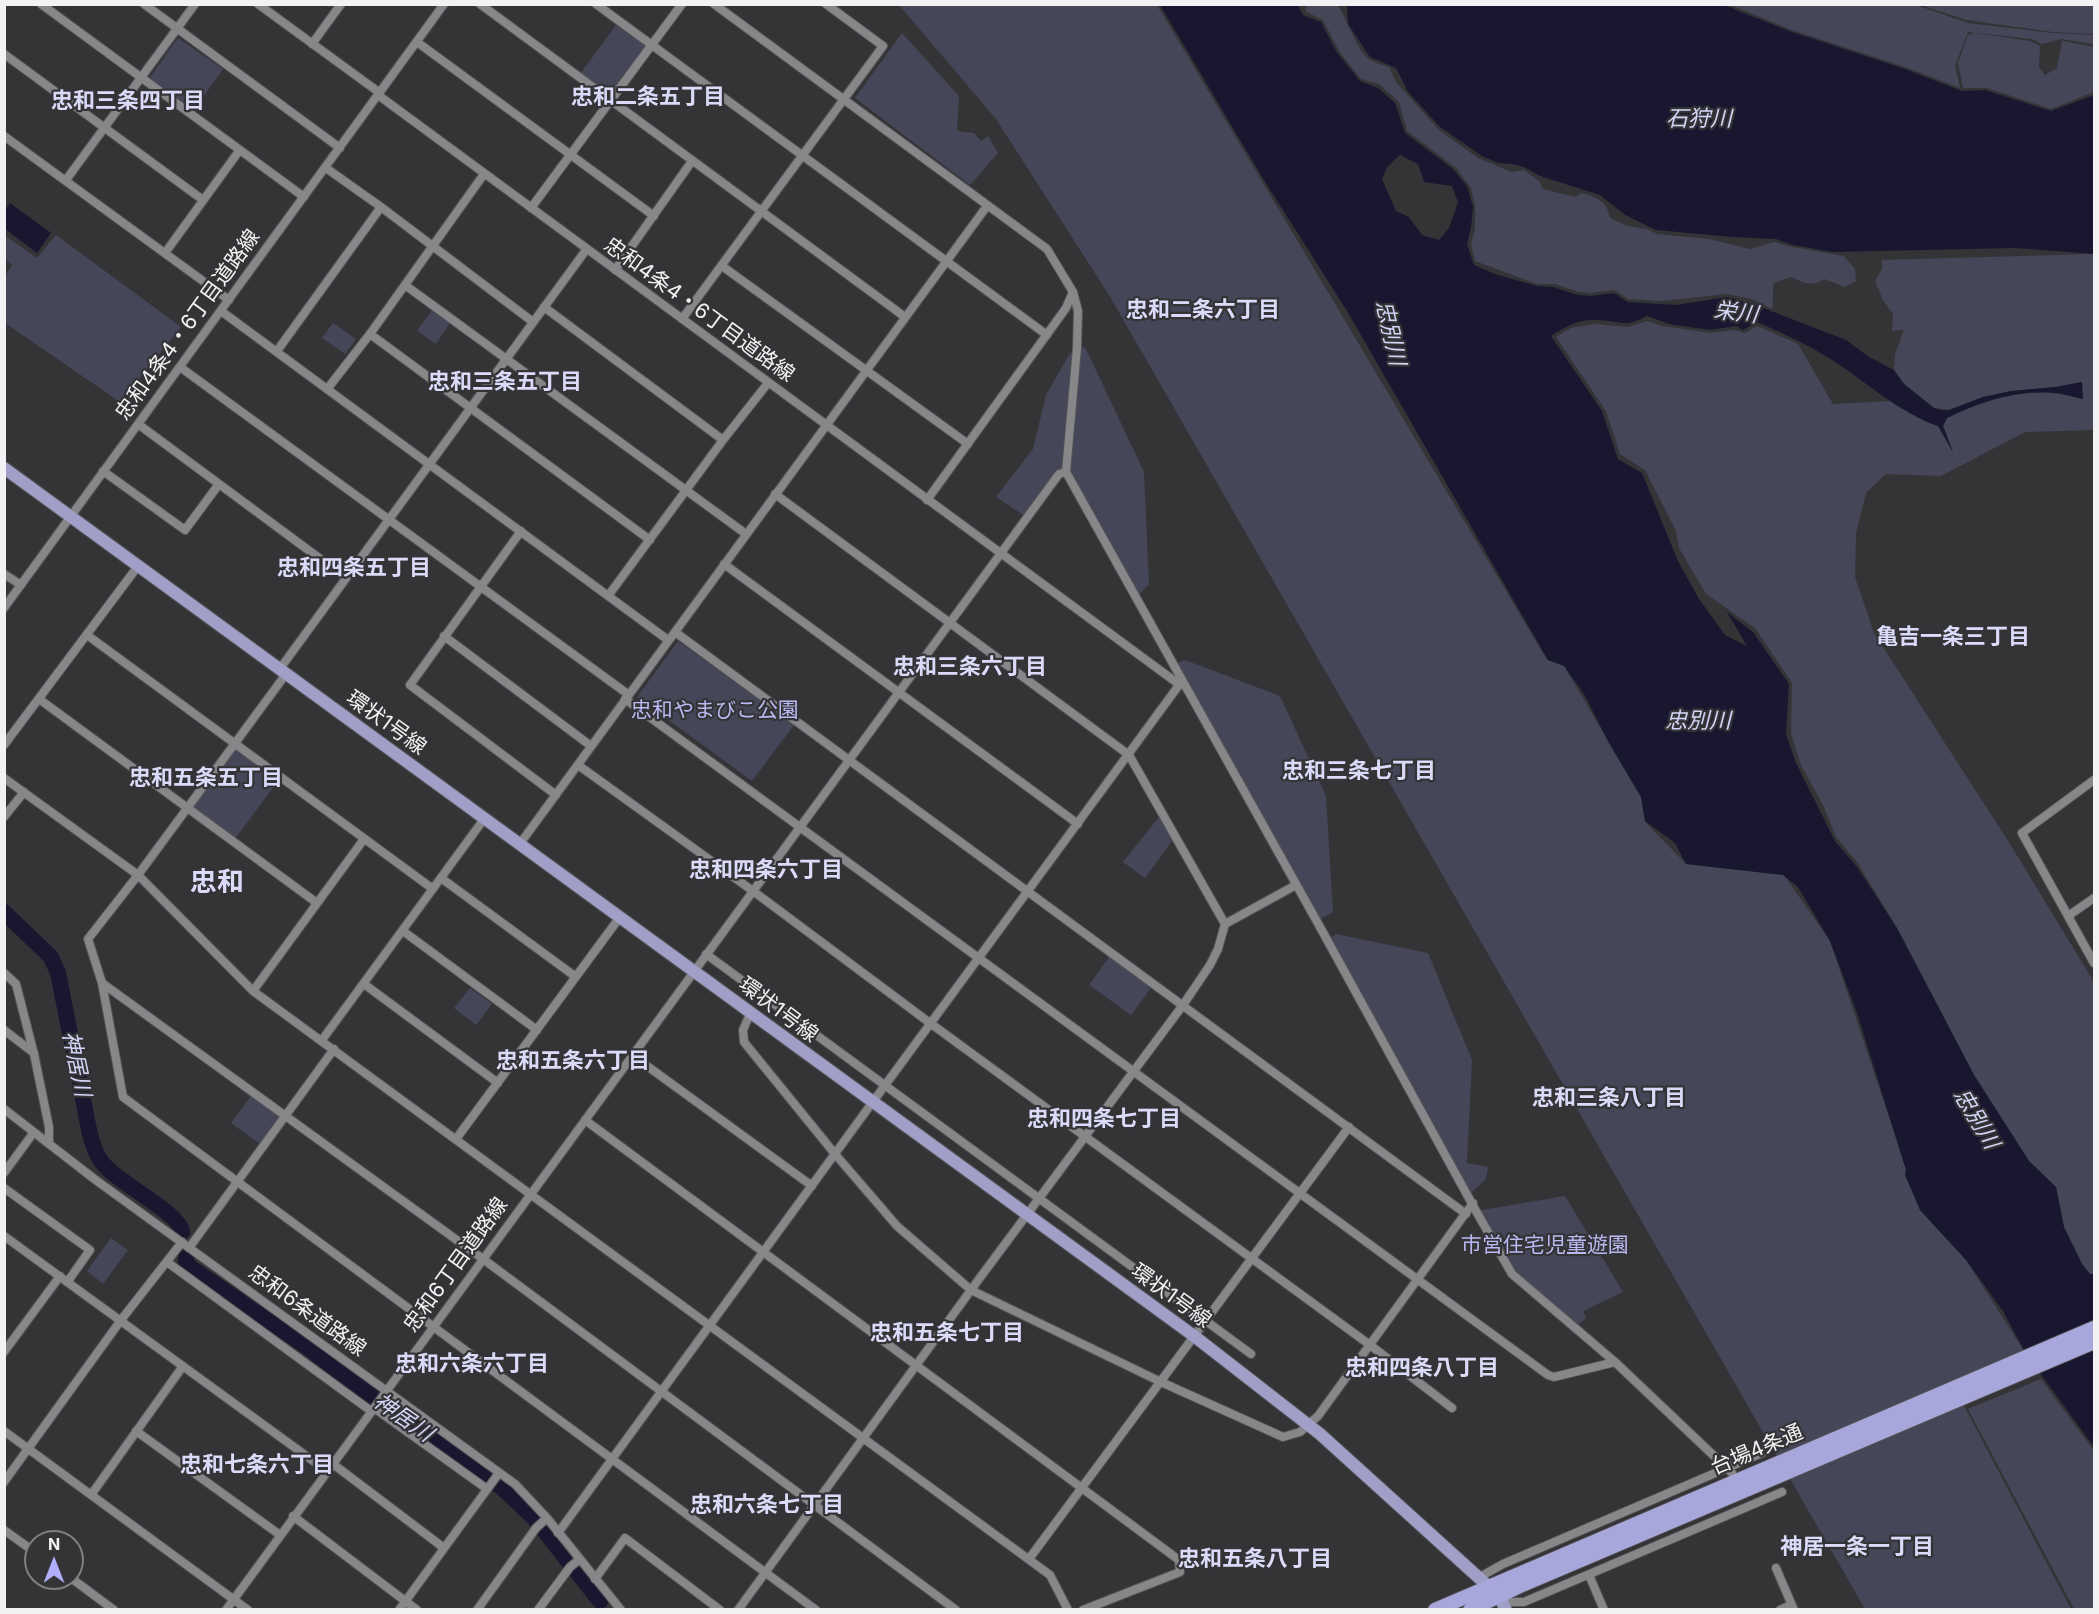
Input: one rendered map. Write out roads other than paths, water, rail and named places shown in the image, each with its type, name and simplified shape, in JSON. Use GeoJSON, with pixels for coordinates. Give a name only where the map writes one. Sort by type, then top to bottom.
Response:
{"type":"FeatureCollection","features":[{"type":"Feature","properties":{"kind":"highway","name":"台場4条通"},"geometry":{"type":"LineString","coordinates":[[1435,1610],[1495,1594],[1818,1454],[2094,1328]]}},
{"type":"Feature","properties":{"kind":"highway","name":"台場4条通"},"geometry":{"type":"LineString","coordinates":[[1818,1454],[2094,1342]]}},
{"type":"Feature","properties":{"kind":"highway","name":"台場4条通"},"geometry":{"type":"LineString","coordinates":[[1470,1610],[1495,1594]]}},
{"type":"Feature","properties":{"kind":"main road","name":"環状1号線"},"geometry":{"type":"LineString","coordinates":[[4,468],[1194,1336],[1309,1426],[1495,1594]]}},
{"type":"Feature","properties":{"kind":"street"},"geometry":{"type":"LineString","coordinates":[[40,4],[304,197]]}},
{"type":"Feature","properties":{"kind":"street"},"geometry":{"type":"LineString","coordinates":[[144,4],[340,148]]}},
{"type":"Feature","properties":{"kind":"street"},"geometry":{"type":"LineString","coordinates":[[66,180],[195,4]]}},
{"type":"Feature","properties":{"kind":"street"},"geometry":{"type":"LineString","coordinates":[[258,4],[379,94],[444,4]]}},
{"type":"Feature","properties":{"kind":"street"},"geometry":{"type":"LineString","coordinates":[[312,44],[341,4]]}},
{"type":"Feature","properties":{"kind":"street"},"geometry":{"type":"LineString","coordinates":[[480,4],[905,317]]}},
{"type":"Feature","properties":{"kind":"street"},"geometry":{"type":"LineString","coordinates":[[596,4],[1047,335]]}},
{"type":"Feature","properties":{"kind":"street"},"geometry":{"type":"LineString","coordinates":[[531,208],[682,4]]}},
{"type":"Feature","properties":{"kind":"street"},"geometry":{"type":"LineString","coordinates":[[714,4],[1047,249],[1073,292],[1078,311],[1066,472],[1181,683],[1512,1274],[1615,1362],[1730,1471]]}},
{"type":"Feature","properties":{"kind":"street"},"geometry":{"type":"LineString","coordinates":[[682,319],[883,46],[826,4]]}},
{"type":"Feature","properties":{"kind":"street"},"geometry":{"type":"LineString","coordinates":[[417,42],[654,216]]}},
{"type":"Feature","properties":{"kind":"street"},"geometry":{"type":"LineString","coordinates":[[4,54],[203,200]]}},
{"type":"Feature","properties":{"kind":"street","name":"忠和4条4・6丁目道路線"},"geometry":{"type":"LineString","coordinates":[[4,608],[379,94],[586,250],[1181,683]]}},
{"type":"Feature","properties":{"kind":"street"},"geometry":{"type":"LineString","coordinates":[[4,136],[229,300]]}},
{"type":"Feature","properties":{"kind":"street"},"geometry":{"type":"LineString","coordinates":[[165,253],[239,151]]}},
{"type":"Feature","properties":{"kind":"street"},"geometry":{"type":"LineString","coordinates":[[615,270],[692,161]]}},
{"type":"Feature","properties":{"kind":"street"},"geometry":{"type":"LineString","coordinates":[[326,168],[533,322]]}},
{"type":"Feature","properties":{"kind":"street"},"geometry":{"type":"LineString","coordinates":[[328,388],[370,334],[484,174]]}},
{"type":"Feature","properties":{"kind":"street"},"geometry":{"type":"LineString","coordinates":[[519,845],[987,206]]}},
{"type":"Feature","properties":{"kind":"street"},"geometry":{"type":"LineString","coordinates":[[277,351],[381,207]]}},
{"type":"Feature","properties":{"kind":"street"},"geometry":{"type":"LineString","coordinates":[[586,250],[346,578],[235,744],[88,939],[102,982],[123,1097],[816,1610]]}},
{"type":"Feature","properties":{"kind":"street"},"geometry":{"type":"LineString","coordinates":[[722,266],[968,444]]}},
{"type":"Feature","properties":{"kind":"street"},"geometry":{"type":"LineString","coordinates":[[405,285],[746,534]]}},
{"type":"Feature","properties":{"kind":"street"},"geometry":{"type":"LineString","coordinates":[[927,500],[1066,308],[1073,292]]}},
{"type":"Feature","properties":{"kind":"street"},"geometry":{"type":"LineString","coordinates":[[544,308],[723,440]]}},
{"type":"Feature","properties":{"kind":"street"},"geometry":{"type":"LineString","coordinates":[[221,311],[668,640]]}},
{"type":"Feature","properties":{"kind":"street"},"geometry":{"type":"LineString","coordinates":[[370,334],[650,540]]}},
{"type":"Feature","properties":{"kind":"street"},"geometry":{"type":"LineString","coordinates":[[180,367],[801,827],[1548,1375],[1554,1377],[1615,1362]]}},
{"type":"Feature","properties":{"kind":"street"},"geometry":{"type":"LineString","coordinates":[[608,596],[768,383]]}},
{"type":"Feature","properties":{"kind":"street"},"geometry":{"type":"LineString","coordinates":[[138,424],[346,578]]}},
{"type":"Feature","properties":{"kind":"street"},"geometry":{"type":"LineString","coordinates":[[103,471],[185,530],[219,484]]}},
{"type":"Feature","properties":{"kind":"street"},"geometry":{"type":"LineString","coordinates":[[694,971],[1059,474],[1066,472]]}},
{"type":"Feature","properties":{"kind":"street"},"geometry":{"type":"LineString","coordinates":[[738,1610],[971,1290],[1183,1005],[1210,965],[1218,949],[1225,924],[1129,755],[775,494]]}},
{"type":"Feature","properties":{"kind":"street"},"geometry":{"type":"LineString","coordinates":[[521,531],[410,685],[556,795]]}},
{"type":"Feature","properties":{"kind":"street"},"geometry":{"type":"LineString","coordinates":[[724,564],[1078,824]]}},
{"type":"Feature","properties":{"kind":"street"},"geometry":{"type":"LineString","coordinates":[[4,745],[138,566]]}},
{"type":"Feature","properties":{"kind":"street"},"geometry":{"type":"LineString","coordinates":[[4,574],[21,585]]}},
{"type":"Feature","properties":{"kind":"street"},"geometry":{"type":"LineString","coordinates":[[675,632],[1466,1214]]}},
{"type":"Feature","properties":{"kind":"street"},"geometry":{"type":"LineString","coordinates":[[87,635],[433,889]]}},
{"type":"Feature","properties":{"kind":"street"},"geometry":{"type":"LineString","coordinates":[[444,636],[591,746]]}},
{"type":"Feature","properties":{"kind":"street"},"geometry":{"type":"LineString","coordinates":[[558,1533],[1181,683]]}},
{"type":"Feature","properties":{"kind":"street"},"geometry":{"type":"LineString","coordinates":[[39,699],[317,903]]}},
{"type":"Feature","properties":{"kind":"street"},"geometry":{"type":"LineString","coordinates":[[578,765],[753,891],[1370,1345],[1452,1408]]}},
{"type":"Feature","properties":{"kind":"street"},"geometry":{"type":"LineString","coordinates":[[4,778],[138,875],[253,991],[1050,1575],[1068,1610]]}},
{"type":"Feature","properties":{"kind":"street"},"geometry":{"type":"LineString","coordinates":[[2094,780],[2022,833],[2094,963]]}},
{"type":"Feature","properties":{"kind":"street"},"geometry":{"type":"LineString","coordinates":[[4,817],[24,792]]}},
{"type":"Feature","properties":{"kind":"street"},"geometry":{"type":"LineString","coordinates":[[322,1040],[484,819]]}},
{"type":"Feature","properties":{"kind":"street"},"geometry":{"type":"LineString","coordinates":[[253,991],[364,839]]}},
{"type":"Feature","properties":{"kind":"street"},"geometry":{"type":"LineString","coordinates":[[441,878],[576,977]]}},
{"type":"Feature","properties":{"kind":"street"},"geometry":{"type":"LineString","coordinates":[[1225,924],[1296,885]]}},
{"type":"Feature","properties":{"kind":"street"},"geometry":{"type":"LineString","coordinates":[[2068,916],[2094,898]]}},
{"type":"Feature","properties":{"kind":"street"},"geometry":{"type":"LineString","coordinates":[[456,1139],[620,916]]}},
{"type":"Feature","properties":{"kind":"street"},"geometry":{"type":"LineString","coordinates":[[403,931],[537,1030]]}},
{"type":"Feature","properties":{"kind":"street"},"geometry":{"type":"LineString","coordinates":[[706,954],[1251,1354]]}},
{"type":"Feature","properties":{"kind":"street","name":"忠和6丁目道路線"},"geometry":{"type":"LineString","coordinates":[[226,1610],[694,971]]}},
{"type":"Feature","properties":{"kind":"street"},"geometry":{"type":"LineString","coordinates":[[4,973],[16,984],[34,1054],[49,1127],[49,1144]]}},
{"type":"Feature","properties":{"kind":"street"},"geometry":{"type":"LineString","coordinates":[[102,982],[483,1259],[956,1610]]}},
{"type":"Feature","properties":{"kind":"street"},"geometry":{"type":"LineString","coordinates":[[364,984],[498,1083]]}},
{"type":"Feature","properties":{"kind":"street"},"geometry":{"type":"LineString","coordinates":[[750,1014],[743,1030],[744,1042],[897,1226],[971,1290],[1161,1382],[1283,1437],[1291,1436],[1309,1426],[1473,1203]]}},
{"type":"Feature","properties":{"kind":"street"},"geometry":{"type":"LineString","coordinates":[[4,1030],[34,1054]]}},
{"type":"Feature","properties":{"kind":"street"},"geometry":{"type":"LineString","coordinates":[[4,1482],[121,1320],[167,1262],[186,1245],[237,1182],[334,1049]]}},
{"type":"Feature","properties":{"kind":"street"},"geometry":{"type":"LineString","coordinates":[[632,1055],[812,1186]]}},
{"type":"Feature","properties":{"kind":"street","name":"忠和6条道路線"},"geometry":{"type":"LineString","coordinates":[[4,1109],[186,1245],[377,1402],[514,1484],[558,1533],[575,1563],[595,1579],[621,1610]]}},
{"type":"Feature","properties":{"kind":"street"},"geometry":{"type":"LineString","coordinates":[[585,1120],[1179,1560],[1180,1572],[1083,1610]]}},
{"type":"Feature","properties":{"kind":"street"},"geometry":{"type":"LineString","coordinates":[[1029,1560],[1349,1127]]}},
{"type":"Feature","properties":{"kind":"street"},"geometry":{"type":"LineString","coordinates":[[4,1173],[34,1132]]}},
{"type":"Feature","properties":{"kind":"street"},"geometry":{"type":"LineString","coordinates":[[4,1188],[90,1250],[68,1281]]}},
{"type":"Feature","properties":{"kind":"street"},"geometry":{"type":"LineString","coordinates":[[4,1236],[327,1471]]}},
{"type":"Feature","properties":{"kind":"street"},"geometry":{"type":"LineString","coordinates":[[167,1262],[377,1402],[488,1487]]}},
{"type":"Feature","properties":{"kind":"street"},"geometry":{"type":"LineString","coordinates":[[4,1352],[60,1276]]}},
{"type":"Feature","properties":{"kind":"street"},"geometry":{"type":"LineString","coordinates":[[4,1334],[13,1340]]}},
{"type":"Feature","properties":{"kind":"street"},"geometry":{"type":"LineString","coordinates":[[91,1495],[183,1366]]}},
{"type":"Feature","properties":{"kind":"street"},"geometry":{"type":"LineString","coordinates":[[4,1431],[248,1610]]}},
{"type":"Feature","properties":{"kind":"street"},"geometry":{"type":"LineString","coordinates":[[136,1431],[280,1535]]}},
{"type":"Feature","properties":{"kind":"street"},"geometry":{"type":"LineString","coordinates":[[1762,1454],[1730,1471],[1503,1564],[1495,1594],[1524,1602],[1782,1492]]}},
{"type":"Feature","properties":{"kind":"street"},"geometry":{"type":"LineString","coordinates":[[333,1464],[444,1548]]}},
{"type":"Feature","properties":{"kind":"street"},"geometry":{"type":"LineString","coordinates":[[399,1610],[497,1475]]}},
{"type":"Feature","properties":{"kind":"street"},"geometry":{"type":"LineString","coordinates":[[293,1516],[417,1610]]}},
{"type":"Feature","properties":{"kind":"street"},"geometry":{"type":"LineString","coordinates":[[477,1610],[536,1528],[545,1520]]}},
{"type":"Feature","properties":{"kind":"street"},"geometry":{"type":"LineString","coordinates":[[4,1530],[24,1544]]}},
{"type":"Feature","properties":{"kind":"street"},"geometry":{"type":"LineString","coordinates":[[595,1579],[625,1538],[720,1610]]}},
{"type":"Feature","properties":{"kind":"street"},"geometry":{"type":"LineString","coordinates":[[538,1610],[575,1563]]}},
{"type":"Feature","properties":{"kind":"street"},"geometry":{"type":"LineString","coordinates":[[1776,1568],[1792,1607],[1780,1610]]}},
{"type":"Feature","properties":{"kind":"street"},"geometry":{"type":"LineString","coordinates":[[1589,1575],[1604,1610]]}},
{"type":"Feature","properties":{"kind":"street"},"geometry":{"type":"LineString","coordinates":[[84,1588],[114,1610]]}},
{"type":"Feature","properties":{"kind":"water","name":"忠別川"},"geometry":{"type":"Polygon","coordinates":[[[1160,5],[1298,5],[1303,15],[1321,22],[1336,51],[1360,81],[1378,88],[1395,103],[1405,133],[1453,169],[1467,186],[1473,207],[1467,244],[1474,265],[1495,274],[1578,295],[1614,293],[1628,302],[1676,305],[1727,297],[1753,304],[1846,340],[1869,357],[1894,370],[1904,384],[1934,408],[1942,410],[1949,410],[1983,397],[2011,391],[2082,382],[2083,399],[2055,393],[2027,393],[1986,402],[1947,418],[1943,426],[1953,452],[1938,426],[1910,414],[1823,355],[1757,322],[1743,330],[1736,326],[1710,330],[1669,324],[1647,316],[1627,323],[1604,320],[1578,322],[1551,336],[1602,411],[1618,459],[1642,473],[1678,561],[1699,599],[1725,635],[1747,646],[1727,612],[1753,632],[1789,684],[1786,734],[1796,763],[1835,841],[1857,867],[1897,928],[1974,1075],[2029,1161],[2056,1187],[2064,1227],[2082,1264],[2090,1274],[2094,1274],[2094,1447],[2026,1354],[2003,1311],[1966,1260],[1920,1210],[1905,1175],[1906,1170],[1857,1013],[1830,941],[1798,887],[1783,875],[1686,864],[1675,843],[1645,821],[1641,797],[1609,743],[1584,694],[1564,666],[1548,660],[1347,311],[1262,177],[1160,5]],[[1400,155],[1387,167],[1382,179],[1396,211],[1409,217],[1422,235],[1439,240],[1449,228],[1458,202],[1452,186],[1424,182],[1418,164],[1400,155]]]}},
{"type":"Feature","properties":{"kind":"water","name":"石狩川"},"geometry":{"type":"Polygon","coordinates":[[[1347,5],[1724,5],[1789,31],[1905,69],[1962,91],[1985,90],[2051,111],[2094,95],[2094,254],[2015,248],[1832,252],[1793,245],[1776,239],[1656,230],[1625,215],[1600,195],[1540,176],[1524,167],[1498,163],[1482,156],[1440,127],[1408,92],[1396,68],[1370,57],[1348,24],[1347,5]]]}},
{"type":"Feature","properties":{"kind":"water"},"geometry":{"type":"Polygon","coordinates":[[[10,203],[51,233],[37,253],[5,229],[5,210],[10,203]]]}},
{"type":"Feature","properties":{"kind":"waterway","name":"神居川"},"geometry":{"type":"LineString","coordinates":[[4,912],[51,957],[58,973],[89,1131],[97,1155],[109,1170],[171,1216],[179,1224],[182,1232]]}},
{"type":"Feature","properties":{"kind":"waterway","name":"神居川"},"geometry":{"type":"LineString","coordinates":[[186,1258],[186,1263],[191,1268],[307,1347],[369,1394],[422,1429],[501,1487],[534,1518],[600,1601]]}},
{"type":"Feature","properties":{"kind":"district","name":"忠和二条五丁目"},"geometry":{"type":"Point","coordinates":[648,97]}},
{"type":"Feature","properties":{"kind":"district","name":"忠和三条四丁目"},"geometry":{"type":"Point","coordinates":[128,101]}},
{"type":"Feature","properties":{"kind":"district","name":"忠和二条六丁目"},"geometry":{"type":"Point","coordinates":[1203,310]}},
{"type":"Feature","properties":{"kind":"district","name":"忠和三条五丁目"},"geometry":{"type":"Point","coordinates":[505,382]}},
{"type":"Feature","properties":{"kind":"district","name":"忠和四条五丁目"},"geometry":{"type":"Point","coordinates":[354,568]}},
{"type":"Feature","properties":{"kind":"district","name":"亀吉一条三丁目"},"geometry":{"type":"Point","coordinates":[1953,637]}},
{"type":"Feature","properties":{"kind":"district","name":"忠和三条六丁目"},"geometry":{"type":"Point","coordinates":[970,667]}},
{"type":"Feature","properties":{"kind":"district","name":"忠和三条七丁目"},"geometry":{"type":"Point","coordinates":[1359,771]}},
{"type":"Feature","properties":{"kind":"district","name":"忠和五条五丁目"},"geometry":{"type":"Point","coordinates":[206,778]}},
{"type":"Feature","properties":{"kind":"district","name":"忠和四条六丁目"},"geometry":{"type":"Point","coordinates":[766,870]}},
{"type":"Feature","properties":{"kind":"district","name":"忠和"},"geometry":{"type":"Point","coordinates":[217,883]}},
{"type":"Feature","properties":{"kind":"district","name":"忠和五条六丁目"},"geometry":{"type":"Point","coordinates":[573,1061]}},
{"type":"Feature","properties":{"kind":"district","name":"忠和三条八丁目"},"geometry":{"type":"Point","coordinates":[1609,1098]}},
{"type":"Feature","properties":{"kind":"district","name":"忠和四条七丁目"},"geometry":{"type":"Point","coordinates":[1104,1119]}},
{"type":"Feature","properties":{"kind":"district","name":"忠和五条七丁目"},"geometry":{"type":"Point","coordinates":[947,1333]}},
{"type":"Feature","properties":{"kind":"district","name":"忠和六条六丁目"},"geometry":{"type":"Point","coordinates":[472,1364]}},
{"type":"Feature","properties":{"kind":"district","name":"忠和四条八丁目"},"geometry":{"type":"Point","coordinates":[1422,1368]}},
{"type":"Feature","properties":{"kind":"district","name":"忠和七条六丁目"},"geometry":{"type":"Point","coordinates":[257,1465]}},
{"type":"Feature","properties":{"kind":"district","name":"忠和六条七丁目"},"geometry":{"type":"Point","coordinates":[767,1505]}},
{"type":"Feature","properties":{"kind":"district","name":"神居一条一丁目"},"geometry":{"type":"Point","coordinates":[1857,1547]}},
{"type":"Feature","properties":{"kind":"district","name":"忠和五条八丁目"},"geometry":{"type":"Point","coordinates":[1255,1559]}},
{"type":"Feature","properties":{"kind":"water label","name":"栄川"},"geometry":{"type":"Point","coordinates":[1736,313]}},
{"type":"Feature","properties":{"kind":"park label","name":"忠和やまびこ公園"},"geometry":{"type":"Point","coordinates":[715,711]}},
{"type":"Feature","properties":{"kind":"park label","name":"市営住宅児童遊園"},"geometry":{"type":"Point","coordinates":[1545,1246]}}]}
